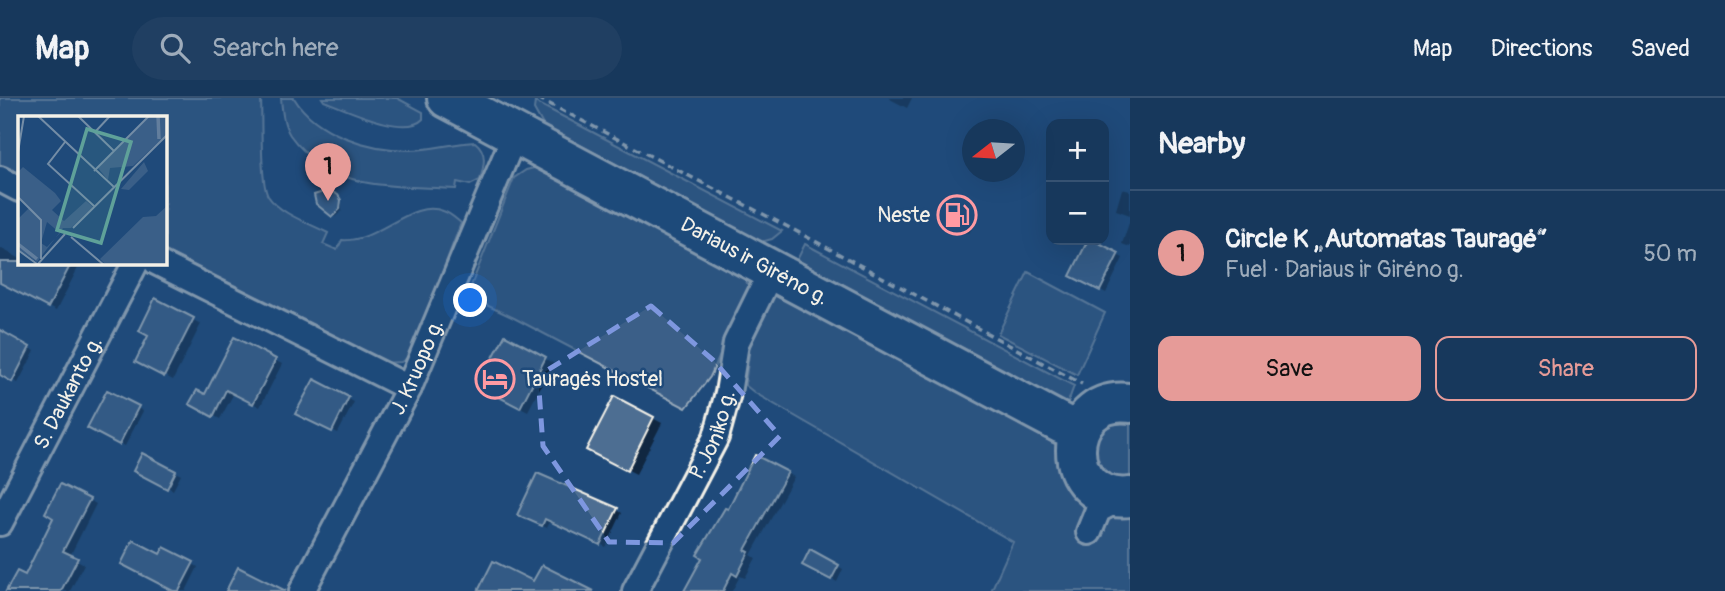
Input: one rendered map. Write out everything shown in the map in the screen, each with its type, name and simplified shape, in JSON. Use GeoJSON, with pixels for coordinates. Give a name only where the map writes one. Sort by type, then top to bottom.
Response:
{"type":"FeatureCollection","features":[{"type":"Feature","properties":{"kind":"highway","name":"Dariaus ir Girėno g."},"geometry":{"type":"LineString","coordinates":[[447,98],[771,272],[1094,467]]}},
{"type":"Feature","properties":{"kind":"highway"},"geometry":{"type":"LineString","coordinates":[[1094,467],[1114,403],[1130,403]]}},
{"type":"Feature","properties":{"kind":"street","name":"J. Kruopo g."},"geometry":{"type":"LineString","coordinates":[[302,591],[409,388],[515,134]]}},
{"type":"Feature","properties":{"kind":"street"},"geometry":{"type":"LineString","coordinates":[[0,178],[18,188]]}},
{"type":"Feature","properties":{"kind":"street","name":"S. Daukanto g."},"geometry":{"type":"LineString","coordinates":[[3,511],[135,264]]}},
{"type":"Feature","properties":{"kind":"street"},"geometry":{"type":"LineString","coordinates":[[160,264],[409,388]]}},
{"type":"Feature","properties":{"kind":"street","name":"P. Joniko g."},"geometry":{"type":"LineString","coordinates":[[635,591],[716,437],[729,393],[736,343],[771,272]]}},
{"type":"Feature","properties":{"kind":"path"},"geometry":{"type":"LineString","coordinates":[[538,98],[792,229],[1094,467]]}},
{"type":"Feature","properties":{"kind":"highlighted area"},"geometry":{"type":"Polygon","coordinates":[[[651,306],[713,360],[780,436],[673,543],[609,542],[543,446],[538,376],[651,306]]]}},
{"type":"Feature","properties":{"kind":"shaded area"},"geometry":{"type":"Polygon","coordinates":[[[0,98],[261,98],[265,189],[273,202],[287,213],[328,233],[323,244],[337,250],[342,240],[369,235],[419,210],[443,211],[461,223],[410,356],[401,362],[381,363],[166,256],[166,116],[18,116],[18,178],[0,169],[0,98]]]}},
{"type":"Feature","properties":{"kind":"shaded area"},"geometry":{"type":"Polygon","coordinates":[[[281,98],[294,98],[316,121],[345,138],[378,147],[418,150],[475,142],[483,155],[480,180],[470,185],[457,182],[456,189],[385,185],[342,175],[322,165],[290,135],[283,117],[281,98]]]}},
{"type":"Feature","properties":{"kind":"shaded area"},"geometry":{"type":"Polygon","coordinates":[[[322,98],[397,98],[423,112],[423,119],[414,124],[390,124],[360,115],[322,98]]]}},
{"type":"Feature","properties":{"kind":"shaded area"},"geometry":{"type":"Polygon","coordinates":[[[535,102],[782,231],[772,239],[761,242],[543,125],[534,109],[535,102]]]}},
{"type":"Feature","properties":{"kind":"shaded area"},"geometry":{"type":"Polygon","coordinates":[[[542,166],[744,277],[748,285],[748,295],[710,377],[686,408],[467,296],[514,178],[526,170],[542,166]]]}},
{"type":"Feature","properties":{"kind":"shaded area"},"geometry":{"type":"Polygon","coordinates":[[[805,244],[1074,386],[1067,405],[797,260],[805,244]]]}},
{"type":"Feature","properties":{"kind":"shaded area"},"geometry":{"type":"Polygon","coordinates":[[[1028,272],[1105,313],[1077,375],[998,334],[1028,272]]]}},
{"type":"Feature","properties":{"kind":"shaded area"},"geometry":{"type":"Polygon","coordinates":[[[777,289],[1066,450],[1104,513],[1130,503],[1130,591],[991,591],[1013,542],[745,385],[755,324],[777,289]]]}},
{"type":"Feature","properties":{"kind":"shaded area"},"geometry":{"type":"Polygon","coordinates":[[[1130,417],[1130,482],[1126,483],[1097,470],[1093,437],[1099,428],[1130,417]]]}},
{"type":"Feature","properties":{"kind":"building"},"geometry":{"type":"Polygon","coordinates":[[[329,190],[341,200],[340,209],[332,217],[316,204],[314,195],[329,190]]]}},
{"type":"Feature","properties":{"kind":"building","name":"Neste"},"geometry":{"type":"Polygon","coordinates":[[[950,199],[974,212],[963,231],[940,218],[950,199]]]}},
{"type":"Feature","properties":{"kind":"building"},"geometry":{"type":"Polygon","coordinates":[[[1086,245],[1103,245],[1119,253],[1100,291],[1070,276],[1086,245]]]}},
{"type":"Feature","properties":{"kind":"building"},"geometry":{"type":"Polygon","coordinates":[[[0,262],[71,264],[48,308],[0,283],[0,262]]]}},
{"type":"Feature","properties":{"kind":"building"},"geometry":{"type":"Polygon","coordinates":[[[155,298],[194,318],[164,377],[135,362],[148,336],[139,331],[155,298]]]}},
{"type":"Feature","properties":{"kind":"building"},"geometry":{"type":"Polygon","coordinates":[[[0,330],[30,347],[12,382],[0,375],[0,330]]]}},
{"type":"Feature","properties":{"kind":"building"},"geometry":{"type":"Polygon","coordinates":[[[505,335],[546,357],[520,408],[478,386],[505,335]]]}},
{"type":"Feature","properties":{"kind":"building"},"geometry":{"type":"Polygon","coordinates":[[[234,337],[276,359],[253,404],[226,390],[213,417],[189,404],[197,390],[205,394],[234,337]]]}},
{"type":"Feature","properties":{"kind":"building"},"geometry":{"type":"Polygon","coordinates":[[[314,379],[349,397],[332,432],[295,414],[314,379]]]}},
{"type":"Feature","properties":{"kind":"building"},"geometry":{"type":"Polygon","coordinates":[[[107,390],[139,406],[119,445],[87,428],[107,390]]]}},
{"type":"Feature","properties":{"kind":"building"},"geometry":{"type":"Polygon","coordinates":[[[614,396],[654,417],[627,471],[586,450],[614,396]]]}},
{"type":"Feature","properties":{"kind":"building"},"geometry":{"type":"Polygon","coordinates":[[[142,453],[176,471],[167,489],[133,471],[142,453]]]}},
{"type":"Feature","properties":{"kind":"building"},"geometry":{"type":"Polygon","coordinates":[[[755,455],[788,472],[745,550],[749,552],[737,576],[732,573],[723,591],[684,591],[702,558],[697,555],[725,508],[728,509],[755,455]]]}},
{"type":"Feature","properties":{"kind":"building"},"geometry":{"type":"Polygon","coordinates":[[[537,473],[618,508],[600,545],[545,519],[542,526],[517,515],[537,473]]]}},
{"type":"Feature","properties":{"kind":"building"},"geometry":{"type":"Polygon","coordinates":[[[60,484],[90,499],[63,551],[78,558],[61,591],[6,591],[17,571],[25,575],[53,518],[45,513],[60,484]]]}},
{"type":"Feature","properties":{"kind":"building"},"geometry":{"type":"Polygon","coordinates":[[[133,540],[160,554],[164,547],[194,562],[179,591],[173,591],[121,564],[133,540]]]}},
{"type":"Feature","properties":{"kind":"building"},"geometry":{"type":"Polygon","coordinates":[[[810,549],[839,565],[831,580],[802,565],[810,549]]]}},
{"type":"Feature","properties":{"kind":"building"},"geometry":{"type":"Polygon","coordinates":[[[493,561],[533,581],[542,565],[594,591],[478,591],[493,561]]]}},
{"type":"Feature","properties":{"kind":"building"},"geometry":{"type":"Polygon","coordinates":[[[238,567],[286,591],[226,591],[238,567]]]}},
{"type":"Feature","properties":{"kind":"place","name":"Circle K „Automatas Tauragė“"},"geometry":{"type":"Point","coordinates":[328,201]}},
{"type":"Feature","properties":{"kind":"place","name":"Neste"},"geometry":{"type":"Point","coordinates":[957,215]}},
{"type":"Feature","properties":{"kind":"place","name":"Tauragės Hostel"},"geometry":{"type":"Point","coordinates":[495,379]}}]}
